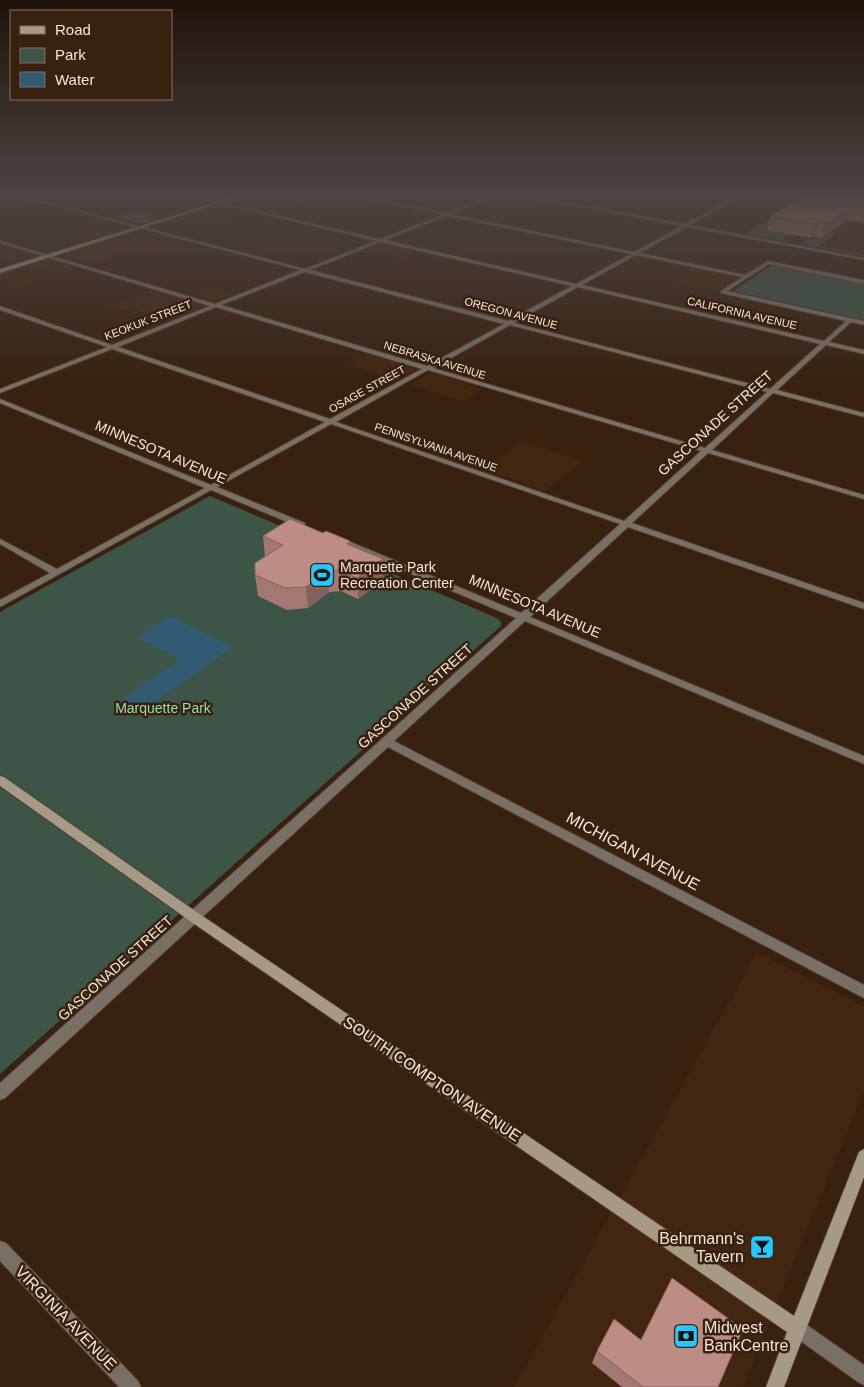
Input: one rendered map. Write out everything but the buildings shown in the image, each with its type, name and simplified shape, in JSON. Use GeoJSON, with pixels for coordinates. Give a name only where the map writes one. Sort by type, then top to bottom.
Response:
{"type":"FeatureCollection","features":[{"type":"Feature","properties":{"kind":"street"},"geometry":{"type":"LineString","coordinates":[[0,271],[42,258]]}},
{"type":"Feature","properties":{"kind":"street","name":"NEBRASKA AVENUE"},"geometry":{"type":"LineString","coordinates":[[54,258],[864,497]]}},
{"type":"Feature","properties":{"kind":"street","name":"OREGON AVENUE"},"geometry":{"type":"LineString","coordinates":[[257,258],[864,415]]}},
{"type":"Feature","properties":{"kind":"street","name":"KEOKUK STREET"},"geometry":{"type":"LineString","coordinates":[[0,390],[335,258]]}},
{"type":"Feature","properties":{"kind":"street","name":"CALIFORNIA AVENUE"},"geometry":{"type":"LineString","coordinates":[[456,258],[864,352]]}},
{"type":"Feature","properties":{"kind":"street","name":"OSAGE STREET"},"geometry":{"type":"LineString","coordinates":[[0,604],[629,258]]}},
{"type":"Feature","properties":{"kind":"street"},"geometry":{"type":"LineString","coordinates":[[654,258],[747,277]]}},
{"type":"Feature","properties":{"kind":"street"},"geometry":{"type":"LineString","coordinates":[[864,282],[768,262],[723,292],[864,323]]}},
{"type":"Feature","properties":{"kind":"street","name":"PENNSYLVANIA AVENUE"},"geometry":{"type":"LineString","coordinates":[[0,308],[864,606]]}},
{"type":"Feature","properties":{"kind":"street","name":"GASCONADE STREET"},"geometry":{"type":"LineString","coordinates":[[0,1093],[850,320]]}},
{"type":"Feature","properties":{"kind":"street","name":"MINNESOTA AVENUE"},"geometry":{"type":"LineString","coordinates":[[0,401],[209,489],[309,528]]}},
{"type":"Feature","properties":{"kind":"street","name":"MINNESOTA AVENUE"},"geometry":{"type":"LineString","coordinates":[[325,535],[864,760]]}},
{"type":"Feature","properties":{"kind":"street"},"geometry":{"type":"LineString","coordinates":[[0,541],[57,573]]}},
{"type":"Feature","properties":{"kind":"street","name":"MICHIGAN AVENUE"},"geometry":{"type":"LineString","coordinates":[[387,742],[864,992]]}},
{"type":"Feature","properties":{"kind":"street","name":"SOUTH COMPTON AVENUE"},"geometry":{"type":"LineString","coordinates":[[0,780],[194,917],[864,1376]]}},
{"type":"Feature","properties":{"kind":"street"},"geometry":{"type":"LineString","coordinates":[[775,1387],[864,1157]]}},
{"type":"Feature","properties":{"kind":"street","name":"VIRGINIA AVENUE"},"geometry":{"type":"LineString","coordinates":[[0,1249],[132,1387]]}},
{"type":"Feature","properties":{"kind":"shaded area"},"geometry":{"type":"Polygon","coordinates":[[[6,258],[32,258],[20,262],[6,258]]]}},
{"type":"Feature","properties":{"kind":"shaded area"},"geometry":{"type":"Polygon","coordinates":[[[69,258],[109,258],[89,264],[69,258]]]}},
{"type":"Feature","properties":{"kind":"shaded area"},"geometry":{"type":"Polygon","coordinates":[[[48,259],[79,268],[56,275],[25,266],[48,259]]]}},
{"type":"Feature","properties":{"kind":"shaded area"},"geometry":{"type":"Polygon","coordinates":[[[691,268],[737,279],[719,291],[668,281],[691,268]]]}},
{"type":"Feature","properties":{"kind":"shaded area"},"geometry":{"type":"Polygon","coordinates":[[[10,270],[40,280],[12,289],[3,286],[14,283],[0,277],[0,273],[10,270]]]}},
{"type":"Feature","properties":{"kind":"shaded area"},"geometry":{"type":"Polygon","coordinates":[[[208,286],[235,293],[216,300],[189,293],[208,286]]]}},
{"type":"Feature","properties":{"kind":"shaded area"},"geometry":{"type":"Polygon","coordinates":[[[153,290],[204,306],[169,320],[131,308],[124,311],[109,306],[153,290]]]}},
{"type":"Feature","properties":{"kind":"shaded area"},"geometry":{"type":"Polygon","coordinates":[[[368,354],[413,368],[414,370],[397,380],[348,365],[368,354]]]}},
{"type":"Feature","properties":{"kind":"shaded area"},"geometry":{"type":"Polygon","coordinates":[[[430,374],[483,389],[462,401],[409,385],[430,374]]]}},
{"type":"Feature","properties":{"kind":"shaded area"},"geometry":{"type":"Polygon","coordinates":[[[522,441],[583,461],[545,491],[482,469],[522,441]]]}},
{"type":"Feature","properties":{"kind":"shaded area"},"geometry":{"type":"Polygon","coordinates":[[[757,952],[864,1007],[864,1091],[743,1387],[514,1387],[757,952]]]}},
{"type":"Feature","properties":{"kind":"green space"},"geometry":{"type":"Polygon","coordinates":[[[772,265],[864,283],[864,320],[733,291],[772,265]]]}},
{"type":"Feature","properties":{"kind":"green space","name":"Marquette Park"},"geometry":{"type":"Polygon","coordinates":[[[210,496],[497,618],[501,622],[501,626],[0,1074],[0,612],[210,496]]]}},
{"type":"Feature","properties":{"kind":"water"},"geometry":{"type":"Polygon","coordinates":[[[171,616],[233,647],[142,711],[122,699],[180,659],[138,637],[171,616]]]}},
{"type":"Feature","properties":{"kind":"place","name":"Marquette Park Recreation Center"},"geometry":{"type":"Point","coordinates":[322,575]}},
{"type":"Feature","properties":{"kind":"place","name":"Behrmann's Tavern"},"geometry":{"type":"Point","coordinates":[762,1247]}},
{"type":"Feature","properties":{"kind":"place","name":"Midwest BankCentre"},"geometry":{"type":"Point","coordinates":[686,1336]}}]}
